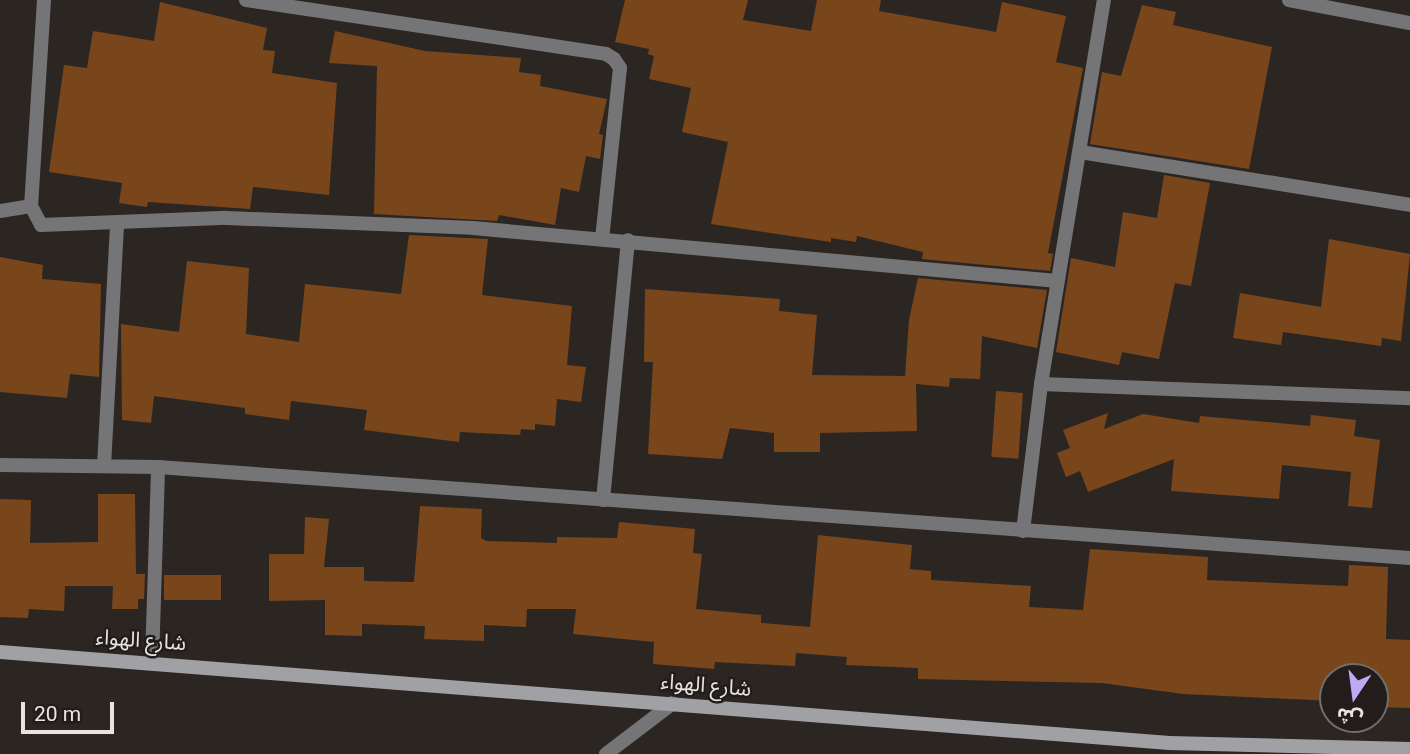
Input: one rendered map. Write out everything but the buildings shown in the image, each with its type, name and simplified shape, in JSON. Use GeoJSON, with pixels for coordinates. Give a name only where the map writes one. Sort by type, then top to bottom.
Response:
{"type":"FeatureCollection","features":[{"type":"Feature","properties":{"kind":"street"},"geometry":{"type":"LineString","coordinates":[[44,0],[31,206],[41,225],[117,226],[227,218],[602,238],[1058,281]]}},
{"type":"Feature","properties":{"kind":"street"},"geometry":{"type":"LineString","coordinates":[[246,0],[606,54],[614,59],[620,68],[602,238]]}},
{"type":"Feature","properties":{"kind":"street"},"geometry":{"type":"LineString","coordinates":[[1023,531],[1041,384],[1104,0]]}},
{"type":"Feature","properties":{"kind":"street"},"geometry":{"type":"LineString","coordinates":[[1289,0],[1410,23]]}},
{"type":"Feature","properties":{"kind":"street"},"geometry":{"type":"LineString","coordinates":[[1080,152],[1410,205]]}},
{"type":"Feature","properties":{"kind":"street"},"geometry":{"type":"LineString","coordinates":[[0,211],[31,206]]}},
{"type":"Feature","properties":{"kind":"street"},"geometry":{"type":"LineString","coordinates":[[104,466],[117,226]]}},
{"type":"Feature","properties":{"kind":"street"},"geometry":{"type":"LineString","coordinates":[[603,500],[628,240]]}},
{"type":"Feature","properties":{"kind":"street"},"geometry":{"type":"LineString","coordinates":[[1041,384],[1410,398]]}},
{"type":"Feature","properties":{"kind":"street"},"geometry":{"type":"LineString","coordinates":[[0,465],[158,467],[1410,558]]}},
{"type":"Feature","properties":{"kind":"street"},"geometry":{"type":"LineString","coordinates":[[152,662],[158,467]]}},
{"type":"Feature","properties":{"kind":"street","name":"شارع الهواء"},"geometry":{"type":"LineString","coordinates":[[0,652],[1169,743],[1410,749]]}},
{"type":"Feature","properties":{"kind":"street"},"geometry":{"type":"LineString","coordinates":[[606,754],[673,703]]}}]}
